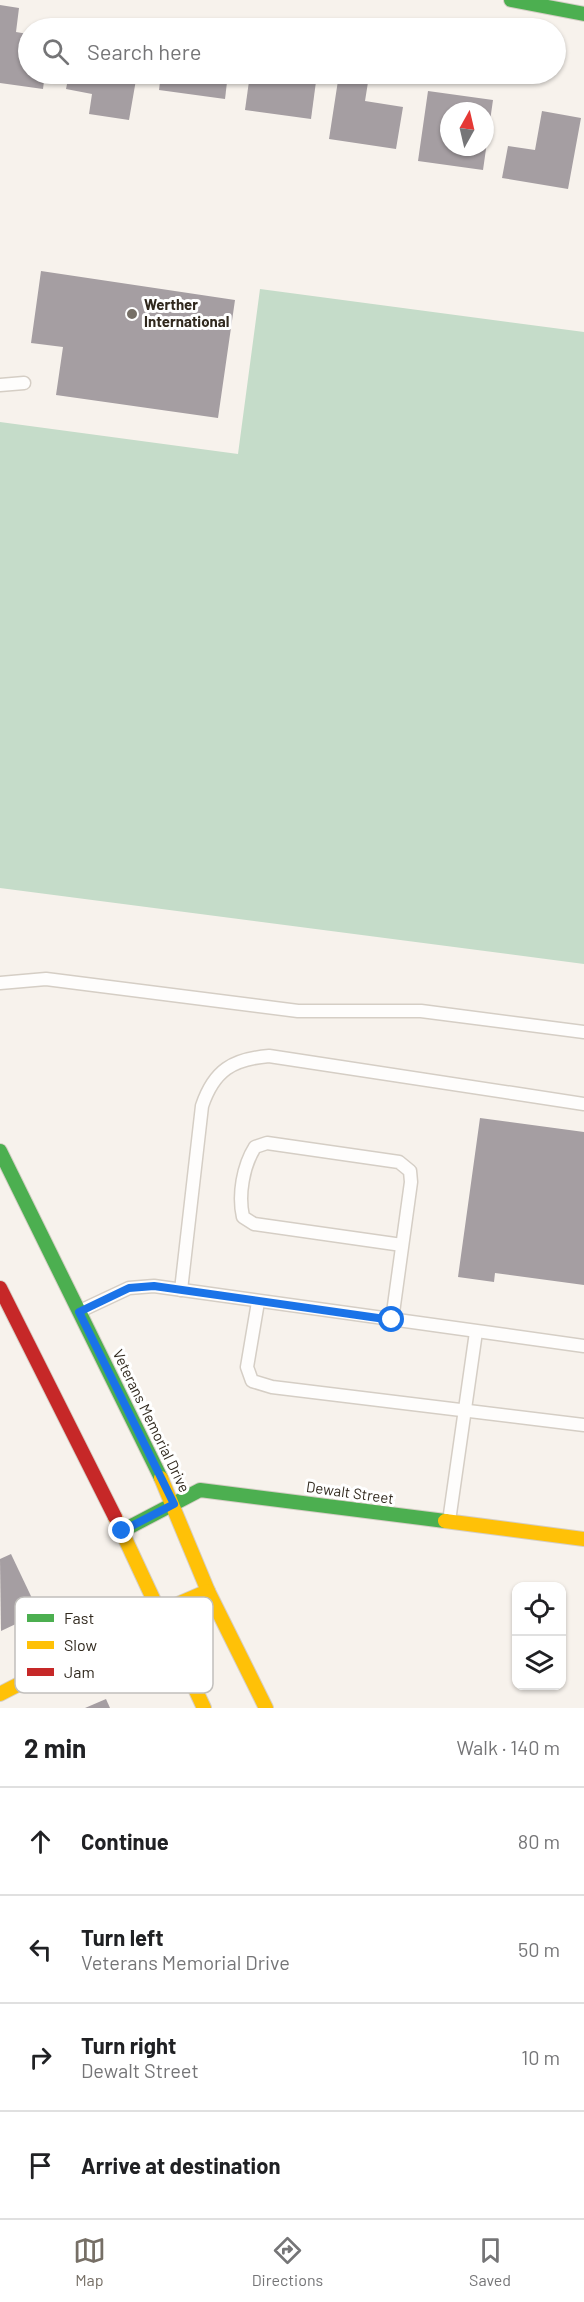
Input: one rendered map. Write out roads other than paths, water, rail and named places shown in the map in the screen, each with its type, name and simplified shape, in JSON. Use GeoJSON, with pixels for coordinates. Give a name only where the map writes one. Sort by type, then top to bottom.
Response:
{"type":"FeatureCollection","features":[{"type":"Feature","properties":{"kind":"main road"},"geometry":{"type":"LineString","coordinates":[[510,0],[584,14]]}},
{"type":"Feature","properties":{"kind":"main road","name":"Veterans Memorial Drive"},"geometry":{"type":"LineString","coordinates":[[0,1151],[174,1504],[211,1597]]}},
{"type":"Feature","properties":{"kind":"main road"},"geometry":{"type":"LineString","coordinates":[[0,1288],[122,1531],[152,1597]]}},
{"type":"Feature","properties":{"kind":"main road","name":"Dewalt Street"},"geometry":{"type":"LineString","coordinates":[[122,1531],[200,1490],[209,1490],[584,1539]]}},
{"type":"Feature","properties":{"kind":"main road"},"geometry":{"type":"LineString","coordinates":[[194,1597],[208,1591]]}},
{"type":"Feature","properties":{"kind":"main road","name":"Veterans Memorial Drive"},"geometry":{"type":"LineString","coordinates":[[213,1601],[266,1708]]}},
{"type":"Feature","properties":{"kind":"main road"},"geometry":{"type":"LineString","coordinates":[[0,1694],[15,1686]]}},
{"type":"Feature","properties":{"kind":"main road"},"geometry":{"type":"LineString","coordinates":[[197,1693],[204,1708]]}},
{"type":"Feature","properties":{"kind":"lane"},"geometry":{"type":"LineString","coordinates":[[0,385],[24,383]]}},
{"type":"Feature","properties":{"kind":"lane"},"geometry":{"type":"LineString","coordinates":[[0,983],[46,979],[298,1011],[421,1011],[584,1032]]}},
{"type":"Feature","properties":{"kind":"lane"},"geometry":{"type":"LineString","coordinates":[[181,1290],[202,1106],[207,1089],[223,1070],[245,1058],[269,1056],[584,1104]]}},
{"type":"Feature","properties":{"kind":"lane"},"geometry":{"type":"LineString","coordinates":[[392,1320],[411,1182],[410,1171],[399,1162],[267,1143],[255,1147],[246,1161],[241,1206],[243,1217],[254,1224],[402,1245]]}},
{"type":"Feature","properties":{"kind":"lane"},"geometry":{"type":"LineString","coordinates":[[79,1312],[129,1288],[154,1286],[584,1346]]}},
{"type":"Feature","properties":{"kind":"lane"},"geometry":{"type":"LineString","coordinates":[[258,1302],[247,1367],[252,1381],[272,1388],[465,1409],[584,1425]]}},
{"type":"Feature","properties":{"kind":"lane"},"geometry":{"type":"LineString","coordinates":[[449,1523],[476,1332]]}},
{"type":"Feature","properties":{"kind":"place","name":"Werther International"},"geometry":{"type":"Point","coordinates":[132,314]}}]}
